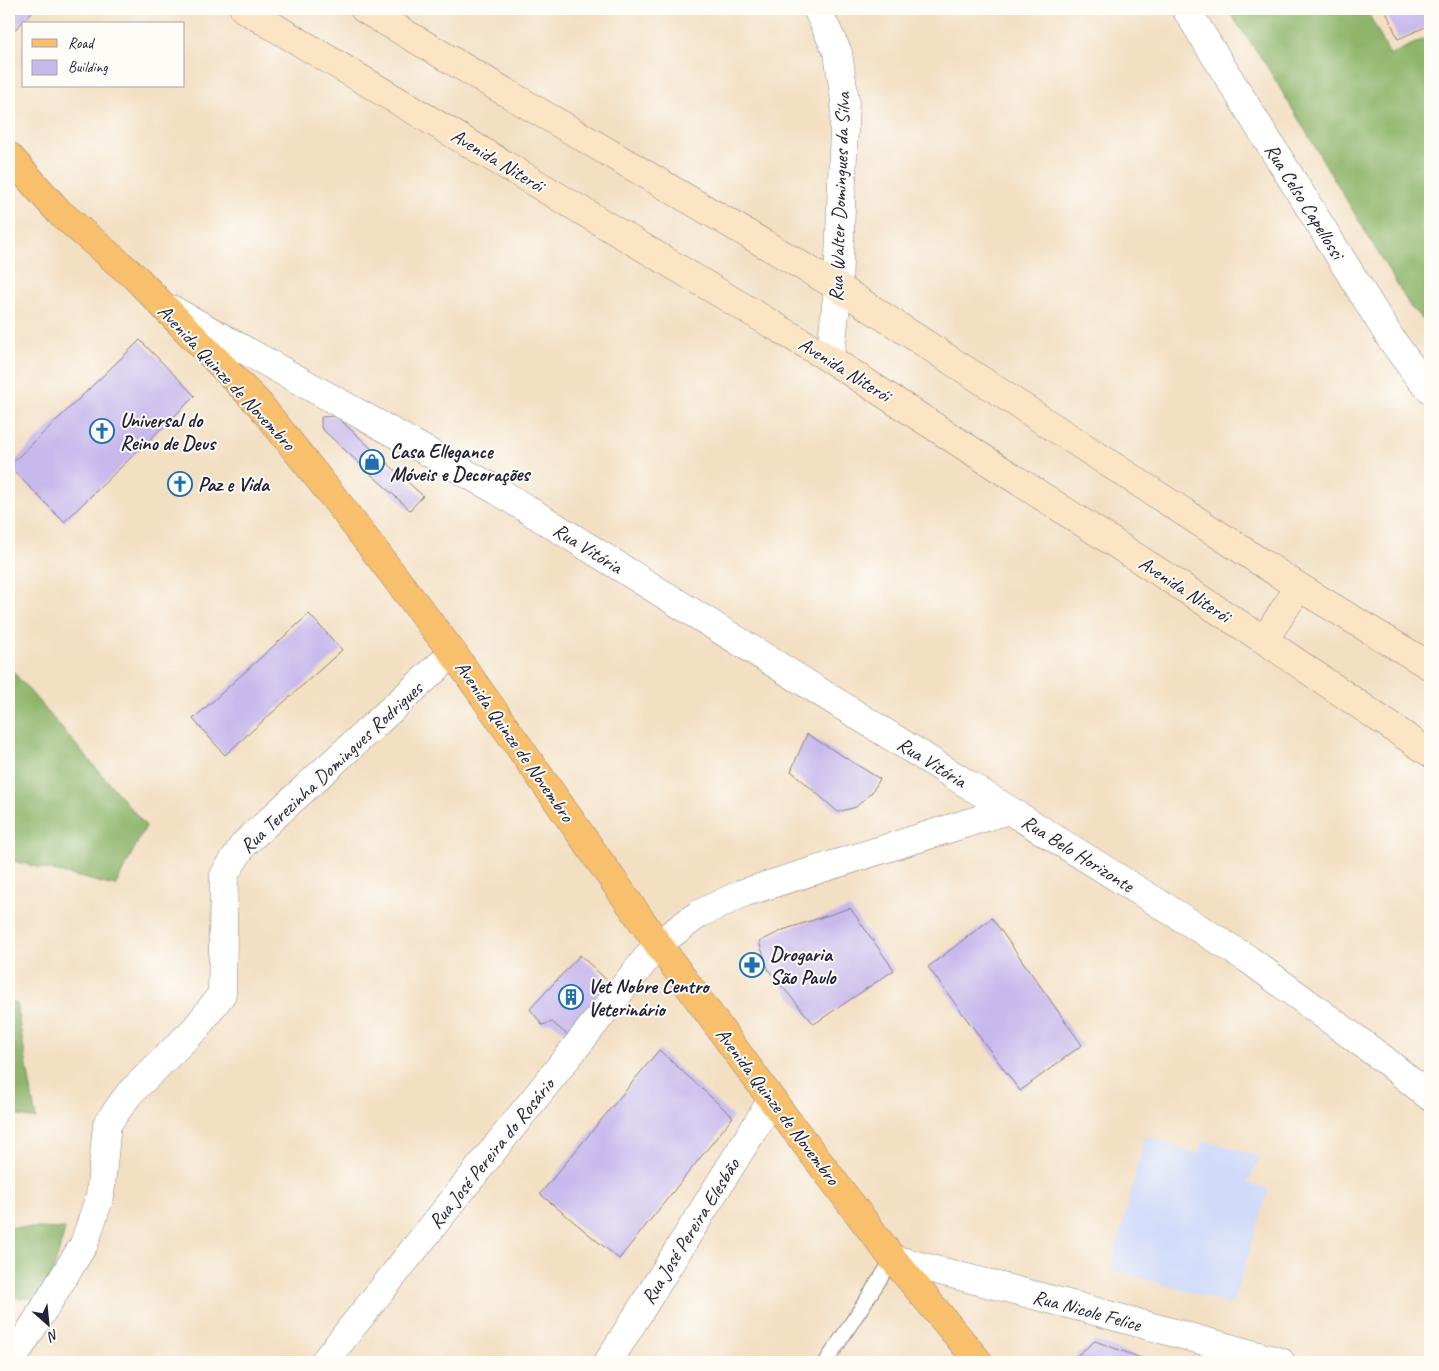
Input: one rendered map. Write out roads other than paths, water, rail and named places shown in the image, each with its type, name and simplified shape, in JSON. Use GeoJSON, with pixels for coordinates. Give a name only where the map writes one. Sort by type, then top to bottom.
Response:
{"type":"FeatureCollection","features":[{"type":"Feature","properties":{"kind":"main road","name":"Avenida Niterói"},"geometry":{"type":"LineString","coordinates":[[244,9],[830,359],[1264,640],[1430,753]]}},
{"type":"Feature","properties":{"kind":"main road"},"geometry":{"type":"LineString","coordinates":[[364,9],[838,287],[1299,587],[1430,666]]}},
{"type":"Feature","properties":{"kind":"main road","name":"Avenida Quinze de Novembro"},"geometry":{"type":"LineString","coordinates":[[9,156],[59,212],[136,278],[260,405],[453,653],[658,944],[772,1100],[893,1259],[979,1362]]}},
{"type":"Feature","properties":{"kind":"main road"},"geometry":{"type":"LineString","coordinates":[[1264,640],[1299,587]]}},
{"type":"Feature","properties":{"kind":"street","name":"Rua Walter Domingues da Silva"},"geometry":{"type":"LineString","coordinates":[[817,9],[838,53],[845,101],[838,287],[830,359]]}},
{"type":"Feature","properties":{"kind":"street","name":"Rua Celso Capellossi"},"geometry":{"type":"LineString","coordinates":[[1186,9],[1391,339],[1420,379],[1430,388]]}},
{"type":"Feature","properties":{"kind":"street","name":"Rua Vitória"},"geometry":{"type":"LineString","coordinates":[[158,302],[498,492],[1008,810]]}},
{"type":"Feature","properties":{"kind":"street","name":"Rua Terezinha Domingues Rodrigues"},"geometry":{"type":"LineString","coordinates":[[11,1362],[84,1244],[100,1196],[107,1124],[129,1094],[196,1028],[222,994],[224,875],[244,844],[453,653]]}},
{"type":"Feature","properties":{"kind":"street","name":"Rua Belo Horizonte"},"geometry":{"type":"LineString","coordinates":[[658,944],[699,914],[742,893],[1008,810],[1248,958],[1386,1061],[1430,1098]]}},
{"type":"Feature","properties":{"kind":"street","name":"Rua José Pereira do Rosário"},"geometry":{"type":"LineString","coordinates":[[324,1362],[658,944]]}},
{"type":"Feature","properties":{"kind":"street","name":"Rua José Pereira Elesbão"},"geometry":{"type":"LineString","coordinates":[[608,1362],[772,1100]]}},
{"type":"Feature","properties":{"kind":"street","name":"Rua Nicole Felice"},"geometry":{"type":"LineString","coordinates":[[893,1259],[1076,1306],[1281,1362]]}},
{"type":"Feature","properties":{"kind":"lane"},"geometry":{"type":"LineString","coordinates":[[826,1362],[893,1259]]}},
{"type":"Feature","properties":{"kind":"place","name":"Universal do Reino de Deus"},"geometry":{"type":"Point","coordinates":[102,431]}},
{"type":"Feature","properties":{"kind":"place","name":"Casa Ellegance Móveis e Decorações"},"geometry":{"type":"Point","coordinates":[372,462]}},
{"type":"Feature","properties":{"kind":"place","name":"Paz e Vida"},"geometry":{"type":"Point","coordinates":[180,484]}},
{"type":"Feature","properties":{"kind":"place","name":"Drogaria São Paulo"},"geometry":{"type":"Point","coordinates":[752,965]}},
{"type":"Feature","properties":{"kind":"place","name":"Vet Nobre Centro Veterinário"},"geometry":{"type":"Point","coordinates":[571,997]}}]}
